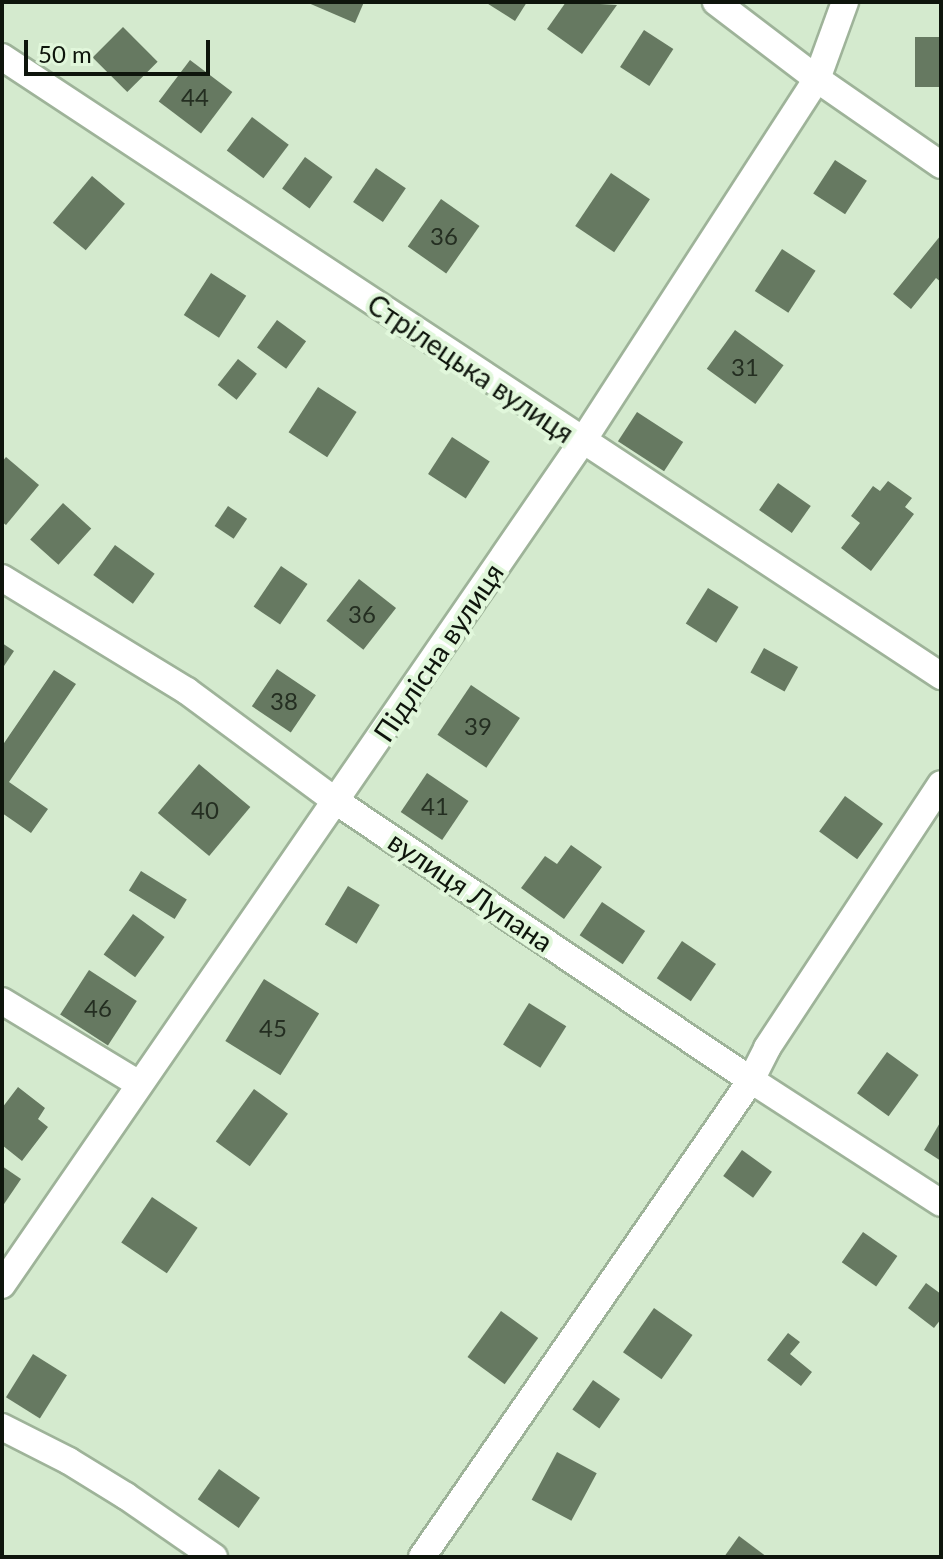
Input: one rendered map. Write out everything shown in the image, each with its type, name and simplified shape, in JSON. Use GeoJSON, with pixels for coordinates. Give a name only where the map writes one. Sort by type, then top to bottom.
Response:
{"type":"FeatureCollection","features":[{"type":"Feature","properties":{"kind":"street"},"geometry":{"type":"LineString","coordinates":[[716,2],[817,79],[941,165]]}},
{"type":"Feature","properties":{"kind":"street","name":"Підлісна вулиця"},"geometry":{"type":"LineString","coordinates":[[2,1285],[582,442],[817,79],[845,2]]}},
{"type":"Feature","properties":{"kind":"street","name":"Стрілецька вулиця"},"geometry":{"type":"LineString","coordinates":[[2,57],[941,676]]}},
{"type":"Feature","properties":{"kind":"street","name":"вулиця Лупана"},"geometry":{"type":"LineString","coordinates":[[2,578],[187,691],[337,802],[751,1080],[941,1203]]}},
{"type":"Feature","properties":{"kind":"street"},"geometry":{"type":"LineString","coordinates":[[422,1557],[751,1080],[767,1048],[941,784]]}},
{"type":"Feature","properties":{"kind":"street"},"geometry":{"type":"LineString","coordinates":[[2,1001],[139,1084]]}},
{"type":"Feature","properties":{"kind":"street"},"geometry":{"type":"LineString","coordinates":[[2,1427],[69,1461],[214,1557]]}},
{"type":"Feature","properties":{"kind":"building"},"geometry":{"type":"Polygon","coordinates":[[[306,2],[364,2],[355,23],[306,2]]]}},
{"type":"Feature","properties":{"kind":"building"},"geometry":{"type":"Polygon","coordinates":[[[485,2],[527,2],[515,21],[485,2]]]}},
{"type":"Feature","properties":{"kind":"building"},"geometry":{"type":"Polygon","coordinates":[[[566,2],[617,5],[582,54],[547,29],[566,2]]]}},
{"type":"Feature","properties":{"kind":"building"},"geometry":{"type":"Polygon","coordinates":[[[123,27],[158,62],[127,92],[93,57],[123,27]]]}},
{"type":"Feature","properties":{"kind":"building"},"geometry":{"type":"Polygon","coordinates":[[[644,30],[673,49],[649,86],[620,67],[644,30]]]}},
{"type":"Feature","properties":{"kind":"building"},"geometry":{"type":"Polygon","coordinates":[[[915,37],[941,37],[941,87],[915,87],[915,37]]]}},
{"type":"Feature","properties":{"kind":"building"},"geometry":{"type":"Polygon","coordinates":[[[190,60],[232,92],[201,133],[159,102],[190,60]]]}},
{"type":"Feature","properties":{"kind":"building"},"geometry":{"type":"Polygon","coordinates":[[[252,117],[289,145],[263,178],[227,151],[252,117]]]}},
{"type":"Feature","properties":{"kind":"building"},"geometry":{"type":"Polygon","coordinates":[[[305,157],[333,177],[310,209],[282,189],[305,157]]]}},
{"type":"Feature","properties":{"kind":"building"},"geometry":{"type":"Polygon","coordinates":[[[835,160],[867,181],[845,214],[813,194],[835,160]]]}},
{"type":"Feature","properties":{"kind":"building"},"geometry":{"type":"Polygon","coordinates":[[[376,168],[406,188],[383,222],[353,202],[376,168]]]}},
{"type":"Feature","properties":{"kind":"building"},"geometry":{"type":"Polygon","coordinates":[[[611,173],[650,199],[614,252],[575,226],[611,173]]]}},
{"type":"Feature","properties":{"kind":"building"},"geometry":{"type":"Polygon","coordinates":[[[92,176],[125,204],[86,250],[53,223],[92,176]]]}},
{"type":"Feature","properties":{"kind":"building"},"geometry":{"type":"Polygon","coordinates":[[[441,199],[480,226],[446,273],[408,247],[441,199]]]}},
{"type":"Feature","properties":{"kind":"building"},"geometry":{"type":"Polygon","coordinates":[[[941,235],[941,282],[936,278],[911,309],[893,294],[941,235]]]}},
{"type":"Feature","properties":{"kind":"building"},"geometry":{"type":"Polygon","coordinates":[[[782,249],[816,271],[788,313],[755,291],[782,249]]]}},
{"type":"Feature","properties":{"kind":"building"},"geometry":{"type":"Polygon","coordinates":[[[211,273],[246,296],[219,338],[184,315],[211,273]]]}},
{"type":"Feature","properties":{"kind":"building"},"geometry":{"type":"Polygon","coordinates":[[[277,320],[306,341],[286,369],[257,348],[277,320]]]}},
{"type":"Feature","properties":{"kind":"building"},"geometry":{"type":"Polygon","coordinates":[[[735,330],[784,365],[755,404],[707,369],[735,330]]]}},
{"type":"Feature","properties":{"kind":"building"},"geometry":{"type":"Polygon","coordinates":[[[238,359],[257,374],[237,400],[218,385],[238,359]]]}},
{"type":"Feature","properties":{"kind":"building"},"geometry":{"type":"Polygon","coordinates":[[[318,387],[357,412],[327,457],[289,432],[318,387]]]}},
{"type":"Feature","properties":{"kind":"building"},"geometry":{"type":"Polygon","coordinates":[[[637,412],[683,442],[664,471],[618,441],[637,412]]]}},
{"type":"Feature","properties":{"kind":"building"},"geometry":{"type":"Polygon","coordinates":[[[452,437],[490,462],[466,498],[428,474],[452,437]]]}},
{"type":"Feature","properties":{"kind":"building"},"geometry":{"type":"Polygon","coordinates":[[[6,457],[39,485],[6,525],[2,522],[2,462],[6,457]]]}},
{"type":"Feature","properties":{"kind":"building"},"geometry":{"type":"Polygon","coordinates":[[[888,481],[912,498],[905,507],[914,514],[871,571],[841,548],[860,523],[851,516],[873,486],[880,491],[888,481]]]}},
{"type":"Feature","properties":{"kind":"building"},"geometry":{"type":"Polygon","coordinates":[[[778,483],[811,506],[792,533],[759,510],[778,483]]]}},
{"type":"Feature","properties":{"kind":"building"},"geometry":{"type":"Polygon","coordinates":[[[63,503],[91,528],[58,565],[30,539],[63,503]]]}},
{"type":"Feature","properties":{"kind":"building"},"geometry":{"type":"Polygon","coordinates":[[[228,506],[247,519],[234,539],[215,526],[228,506]]]}},
{"type":"Feature","properties":{"kind":"building"},"geometry":{"type":"Polygon","coordinates":[[[115,545],[155,574],[133,604],[93,575],[115,545]]]}},
{"type":"Feature","properties":{"kind":"building"},"geometry":{"type":"Polygon","coordinates":[[[281,566],[308,584],[280,625],[254,607],[281,566]]]}},
{"type":"Feature","properties":{"kind":"building"},"geometry":{"type":"Polygon","coordinates":[[[359,579],[396,608],[363,650],[326,621],[359,579]]]}},
{"type":"Feature","properties":{"kind":"building"},"geometry":{"type":"Polygon","coordinates":[[[708,588],[739,607],[716,643],[686,624],[708,588]]]}},
{"type":"Feature","properties":{"kind":"building"},"geometry":{"type":"Polygon","coordinates":[[[2,643],[14,651],[2,669],[2,643]]]}},
{"type":"Feature","properties":{"kind":"building"},"geometry":{"type":"Polygon","coordinates":[[[764,648],[798,667],[785,691],[750,672],[764,648]]]}},
{"type":"Feature","properties":{"kind":"building"},"geometry":{"type":"Polygon","coordinates":[[[277,669],[316,695],[291,733],[252,706],[277,669]]]}},
{"type":"Feature","properties":{"kind":"building"},"geometry":{"type":"Polygon","coordinates":[[[54,670],[76,684],[9,782],[48,809],[31,833],[2,813],[2,746],[54,670]]]}},
{"type":"Feature","properties":{"kind":"building"},"geometry":{"type":"Polygon","coordinates":[[[471,685],[520,718],[486,768],[437,735],[471,685]]]}},
{"type":"Feature","properties":{"kind":"building"},"geometry":{"type":"Polygon","coordinates":[[[199,764],[250,807],[209,856],[158,813],[199,764]]]}},
{"type":"Feature","properties":{"kind":"building"},"geometry":{"type":"Polygon","coordinates":[[[427,773],[468,801],[442,840],[401,812],[427,773]]]}},
{"type":"Feature","properties":{"kind":"building"},"geometry":{"type":"Polygon","coordinates":[[[845,796],[883,824],[857,859],[819,832],[845,796]]]}},
{"type":"Feature","properties":{"kind":"building"},"geometry":{"type":"Polygon","coordinates":[[[571,845],[602,867],[564,919],[521,888],[545,856],[557,864],[571,845]]]}},
{"type":"Feature","properties":{"kind":"building"},"geometry":{"type":"Polygon","coordinates":[[[141,871],[187,900],[175,919],[129,891],[141,871]]]}},
{"type":"Feature","properties":{"kind":"building"},"geometry":{"type":"Polygon","coordinates":[[[348,886],[380,905],[357,944],[325,925],[348,886]]]}},
{"type":"Feature","properties":{"kind":"building"},"geometry":{"type":"Polygon","coordinates":[[[602,902],[645,931],[623,964],[580,935],[602,902]]]}},
{"type":"Feature","properties":{"kind":"building"},"geometry":{"type":"Polygon","coordinates":[[[133,914],[165,937],[135,977],[104,954],[133,914]]]}},
{"type":"Feature","properties":{"kind":"building"},"geometry":{"type":"Polygon","coordinates":[[[682,941],[716,964],[691,1001],[657,978],[682,941]]]}},
{"type":"Feature","properties":{"kind":"building"},"geometry":{"type":"Polygon","coordinates":[[[89,970],[137,1001],[108,1045],[60,1014],[89,970]]]}},
{"type":"Feature","properties":{"kind":"building"},"geometry":{"type":"Polygon","coordinates":[[[264,979],[319,1013],[280,1075],[225,1041],[264,979]]]}},
{"type":"Feature","properties":{"kind":"building"},"geometry":{"type":"Polygon","coordinates":[[[529,1003],[566,1026],[540,1068],[503,1045],[529,1003]]]}},
{"type":"Feature","properties":{"kind":"building"},"geometry":{"type":"Polygon","coordinates":[[[887,1052],[919,1075],[889,1116],[857,1093],[887,1052]]]}},
{"type":"Feature","properties":{"kind":"building"},"geometry":{"type":"Polygon","coordinates":[[[18,1087],[45,1108],[38,1119],[48,1127],[22,1161],[2,1145],[2,1108],[18,1087]]]}},
{"type":"Feature","properties":{"kind":"building"},"geometry":{"type":"Polygon","coordinates":[[[254,1089],[288,1114],[250,1166],[216,1142],[254,1089]]]}},
{"type":"Feature","properties":{"kind":"building"},"geometry":{"type":"Polygon","coordinates":[[[941,1121],[941,1161],[924,1150],[941,1121]]]}},
{"type":"Feature","properties":{"kind":"building"},"geometry":{"type":"Polygon","coordinates":[[[742,1150],[772,1172],[753,1198],[723,1176],[742,1150]]]}},
{"type":"Feature","properties":{"kind":"building"},"geometry":{"type":"Polygon","coordinates":[[[2,1166],[21,1179],[2,1207],[2,1166]]]}},
{"type":"Feature","properties":{"kind":"building"},"geometry":{"type":"Polygon","coordinates":[[[152,1197],[198,1228],[167,1273],[121,1243],[152,1197]]]}},
{"type":"Feature","properties":{"kind":"building"},"geometry":{"type":"Polygon","coordinates":[[[863,1232],[897,1256],[876,1286],[842,1262],[863,1232]]]}},
{"type":"Feature","properties":{"kind":"building"},"geometry":{"type":"Polygon","coordinates":[[[926,1283],[941,1294],[941,1319],[934,1328],[908,1308],[926,1283]]]}},
{"type":"Feature","properties":{"kind":"building"},"geometry":{"type":"Polygon","coordinates":[[[654,1308],[693,1335],[662,1379],[623,1352],[654,1308]]]}},
{"type":"Feature","properties":{"kind":"building"},"geometry":{"type":"Polygon","coordinates":[[[501,1311],[538,1338],[505,1384],[467,1357],[501,1311]]]}},
{"type":"Feature","properties":{"kind":"building"},"geometry":{"type":"Polygon","coordinates":[[[788,1333],[800,1342],[790,1354],[812,1372],[801,1386],[767,1360],[788,1333]]]}},
{"type":"Feature","properties":{"kind":"building"},"geometry":{"type":"Polygon","coordinates":[[[33,1354],[67,1375],[40,1418],[6,1397],[33,1354]]]}},
{"type":"Feature","properties":{"kind":"building"},"geometry":{"type":"Polygon","coordinates":[[[593,1380],[620,1399],[599,1428],[572,1409],[593,1380]]]}},
{"type":"Feature","properties":{"kind":"building"},"geometry":{"type":"Polygon","coordinates":[[[557,1452],[597,1473],[571,1521],[532,1500],[557,1452]]]}},
{"type":"Feature","properties":{"kind":"building"},"geometry":{"type":"Polygon","coordinates":[[[219,1469],[260,1498],[239,1528],[198,1499],[219,1469]]]}},
{"type":"Feature","properties":{"kind":"building"},"geometry":{"type":"Polygon","coordinates":[[[739,1536],[767,1557],[724,1557],[739,1536]]]}}]}
